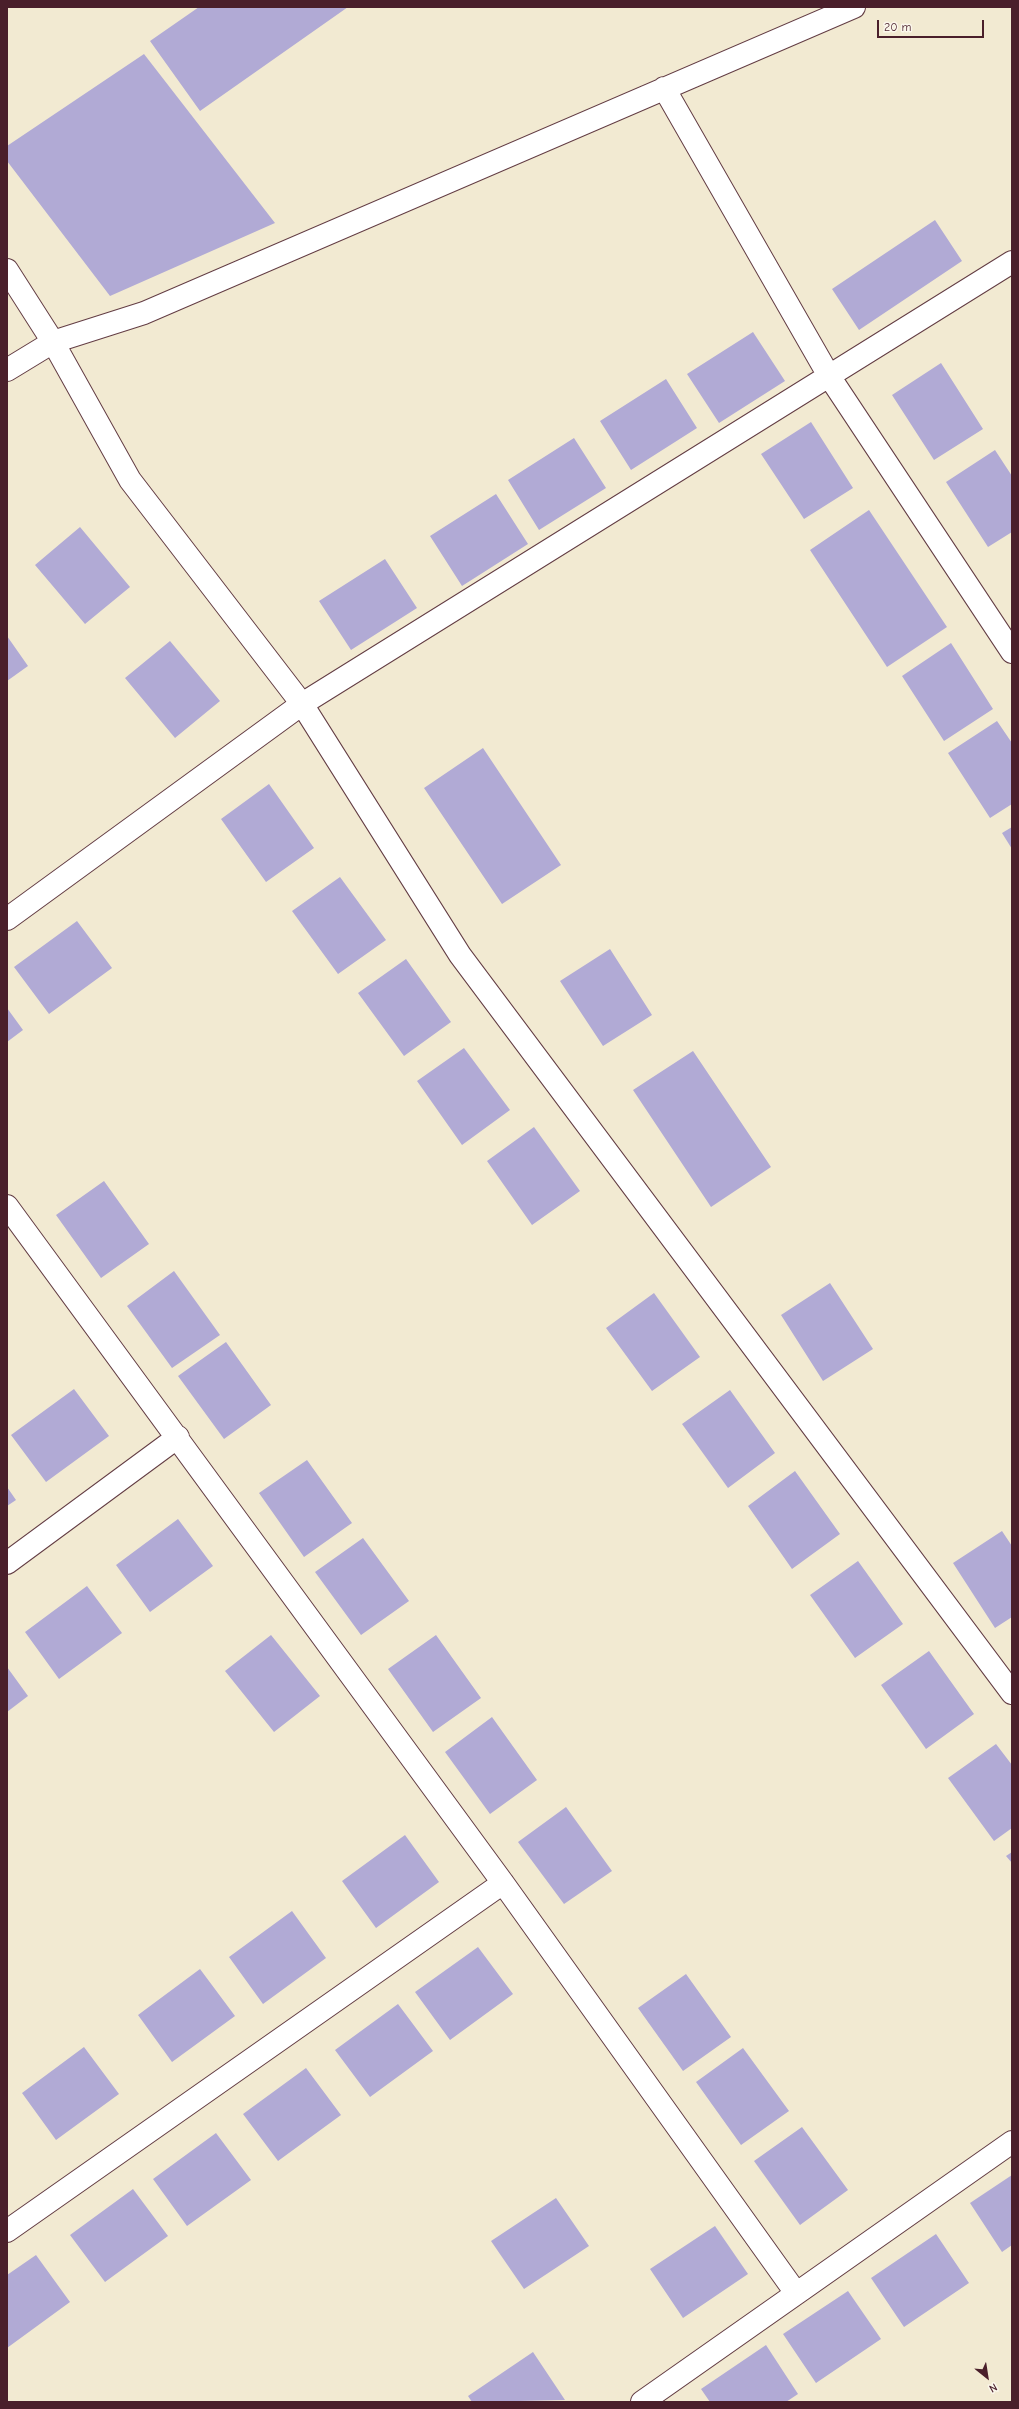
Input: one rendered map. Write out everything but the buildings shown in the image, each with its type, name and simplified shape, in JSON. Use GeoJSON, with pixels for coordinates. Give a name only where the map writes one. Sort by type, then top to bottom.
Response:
{"type":"FeatureCollection","features":[{"type":"Feature","properties":{"kind":"street"},"geometry":{"type":"LineString","coordinates":[[7,370],[53,342],[144,313],[854,7]]}},
{"type":"Feature","properties":{"kind":"street"},"geometry":{"type":"LineString","coordinates":[[664,88],[829,376],[1012,652]]}},
{"type":"Feature","properties":{"kind":"street"},"geometry":{"type":"LineString","coordinates":[[7,919],[302,704],[1012,262]]}},
{"type":"Feature","properties":{"kind":"street"},"geometry":{"type":"LineString","coordinates":[[7,270],[53,342],[130,480],[302,704],[460,955],[1012,1693]]}},
{"type":"Feature","properties":{"kind":"street"},"geometry":{"type":"LineString","coordinates":[[7,1206],[178,1437],[503,1884],[796,2293]]}},
{"type":"Feature","properties":{"kind":"street"},"geometry":{"type":"LineString","coordinates":[[7,1563],[178,1437]]}},
{"type":"Feature","properties":{"kind":"street"},"geometry":{"type":"LineString","coordinates":[[7,2231],[503,1884]]}},
{"type":"Feature","properties":{"kind":"street"},"geometry":{"type":"LineString","coordinates":[[642,2402],[1012,2142]]}}]}
